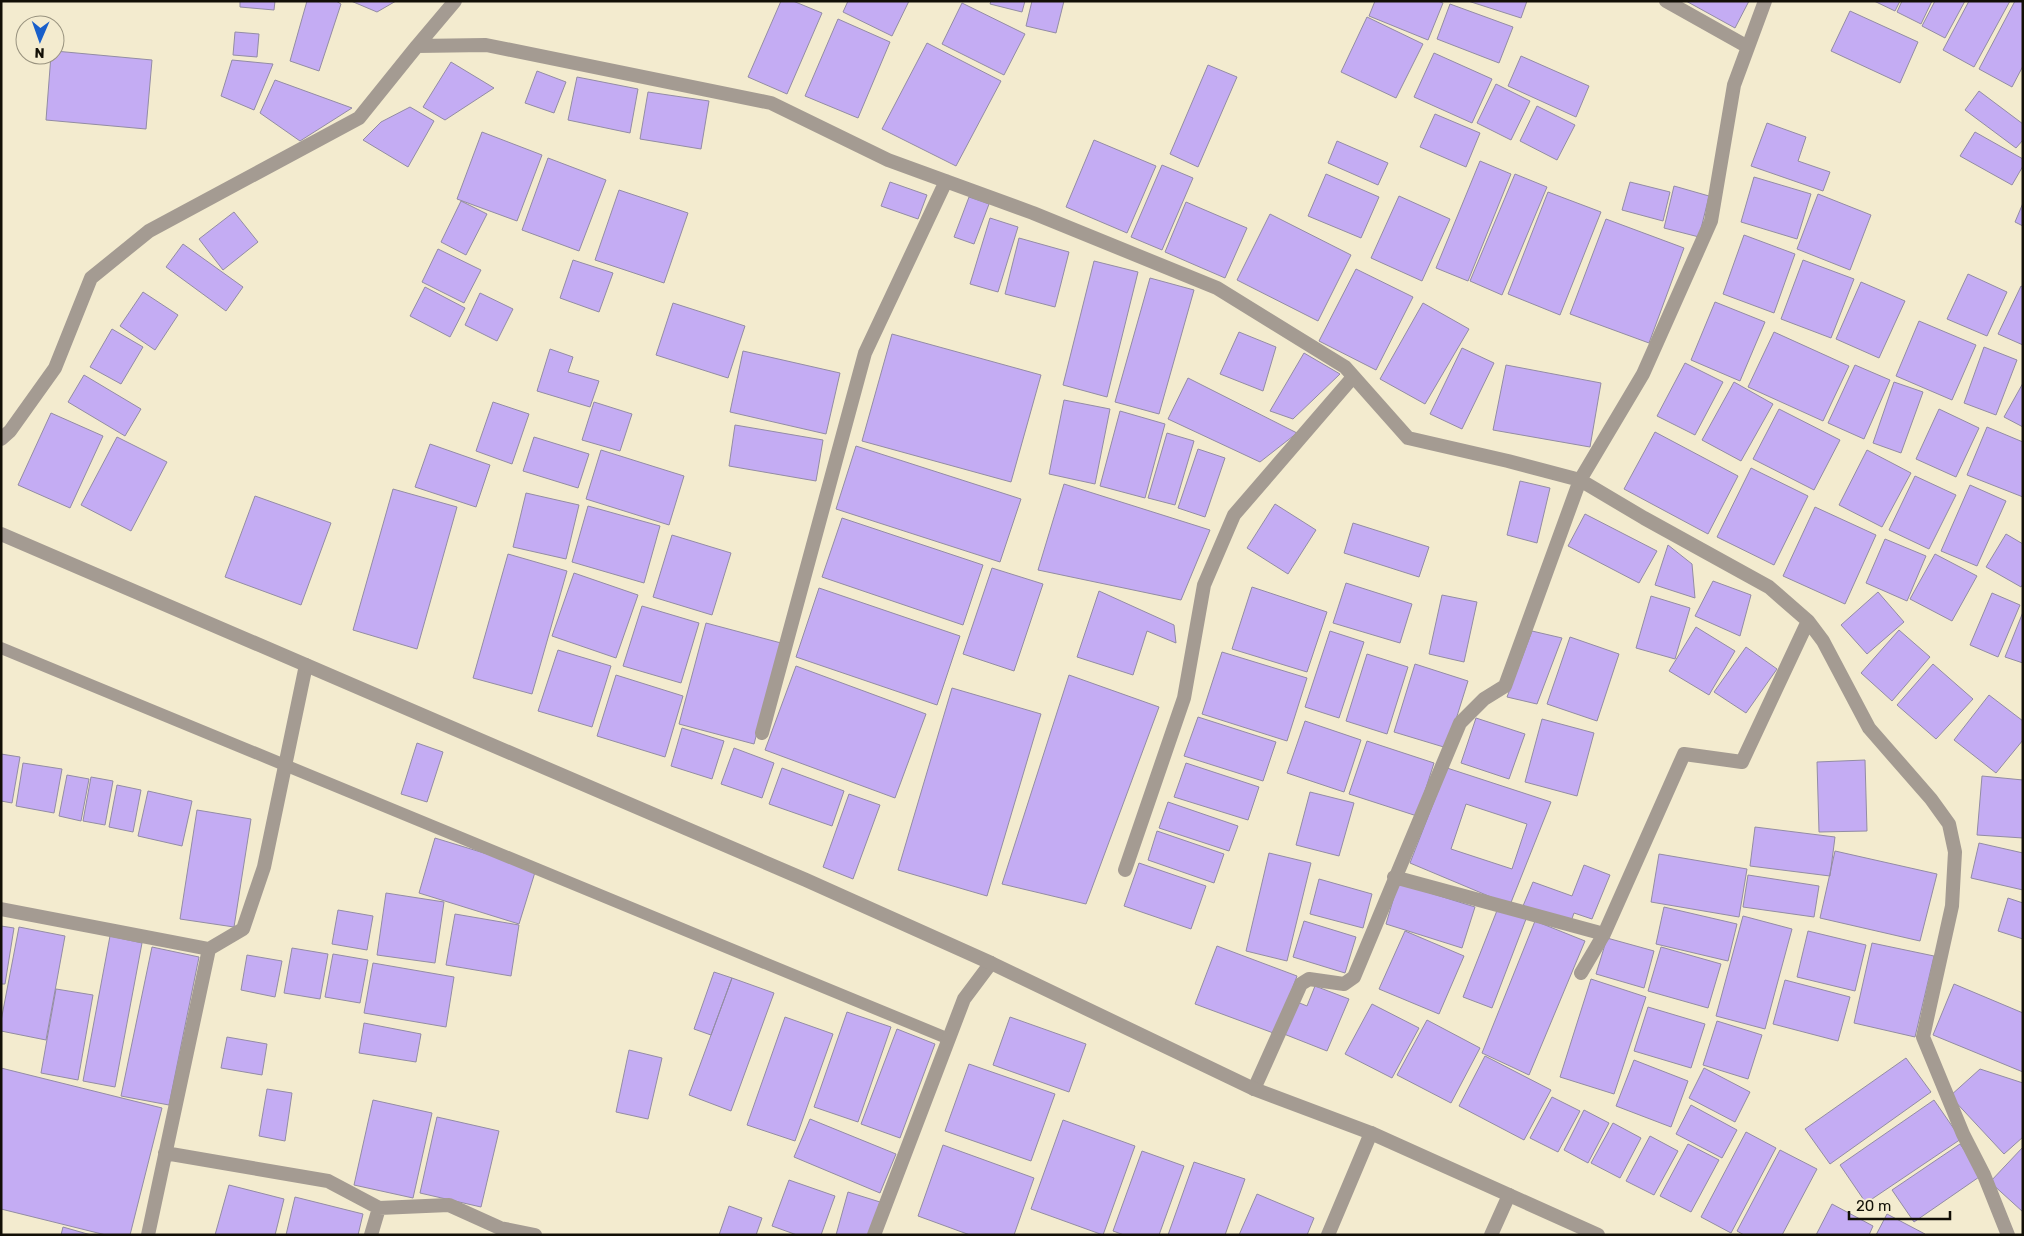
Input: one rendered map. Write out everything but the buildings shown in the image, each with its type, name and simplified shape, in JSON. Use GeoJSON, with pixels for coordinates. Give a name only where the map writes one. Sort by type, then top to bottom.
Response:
{"type":"FeatureCollection","features":[{"type":"Feature","properties":{"kind":"street"},"geometry":{"type":"LineString","coordinates":[[1,439],[10,431],[55,368],[91,278],[148,231],[359,118],[455,1]]}},
{"type":"Feature","properties":{"kind":"street"},"geometry":{"type":"LineString","coordinates":[[1666,1],[1748,47]]}},
{"type":"Feature","properties":{"kind":"street"},"geometry":{"type":"LineString","coordinates":[[1254,1089],[1301,984],[1309,979],[1344,984],[1354,978],[1394,877],[1460,723],[1484,699],[1505,686],[1580,480],[1642,374],[1711,221],[1734,85],[1765,1]]}},
{"type":"Feature","properties":{"kind":"street"},"geometry":{"type":"LineString","coordinates":[[417,46],[486,44],[632,76],[772,103],[888,160],[1033,213],[1217,288],[1345,367],[1408,438],[1580,480],[1644,518],[1769,587],[1808,621],[1823,641],[1869,728],[1931,799],[1948,824],[1955,852],[1952,906],[1924,1037],[1963,1134],[1984,1175],[2008,1235]]}},
{"type":"Feature","properties":{"kind":"street"},"geometry":{"type":"LineString","coordinates":[[762,733],[865,354],[946,181]]}},
{"type":"Feature","properties":{"kind":"street"},"geometry":{"type":"LineString","coordinates":[[1125,870],[1184,698],[1204,584],[1234,515],[1353,377]]}},
{"type":"Feature","properties":{"kind":"street"},"geometry":{"type":"LineString","coordinates":[[1,534],[806,880],[991,963],[1254,1089],[1371,1133],[1598,1235]]}},
{"type":"Feature","properties":{"kind":"street"},"geometry":{"type":"LineString","coordinates":[[1581,973],[1604,934],[1684,754],[1742,762],[1808,621]]}},
{"type":"Feature","properties":{"kind":"street"},"geometry":{"type":"LineString","coordinates":[[1,909],[209,949],[243,929],[264,867],[306,665]]}},
{"type":"Feature","properties":{"kind":"street"},"geometry":{"type":"LineString","coordinates":[[1394,877],[1604,934]]}},
{"type":"Feature","properties":{"kind":"street"},"geometry":{"type":"LineString","coordinates":[[148,1235],[209,949]]}},
{"type":"Feature","properties":{"kind":"street"},"geometry":{"type":"LineString","coordinates":[[874,1235],[964,999],[991,963]]}},
{"type":"Feature","properties":{"kind":"street"},"geometry":{"type":"LineString","coordinates":[[1328,1235],[1371,1133]]}},
{"type":"Feature","properties":{"kind":"street"},"geometry":{"type":"LineString","coordinates":[[165,1154],[328,1182],[379,1208],[449,1205],[500,1231],[535,1235]]}},
{"type":"Feature","properties":{"kind":"street"},"geometry":{"type":"LineString","coordinates":[[1491,1235],[1509,1195]]}},
{"type":"Feature","properties":{"kind":"street"},"geometry":{"type":"LineString","coordinates":[[372,1235],[379,1208]]}},
{"type":"Feature","properties":{"kind":"lane"},"geometry":{"type":"LineString","coordinates":[[1,648],[949,1039]]}}]}
